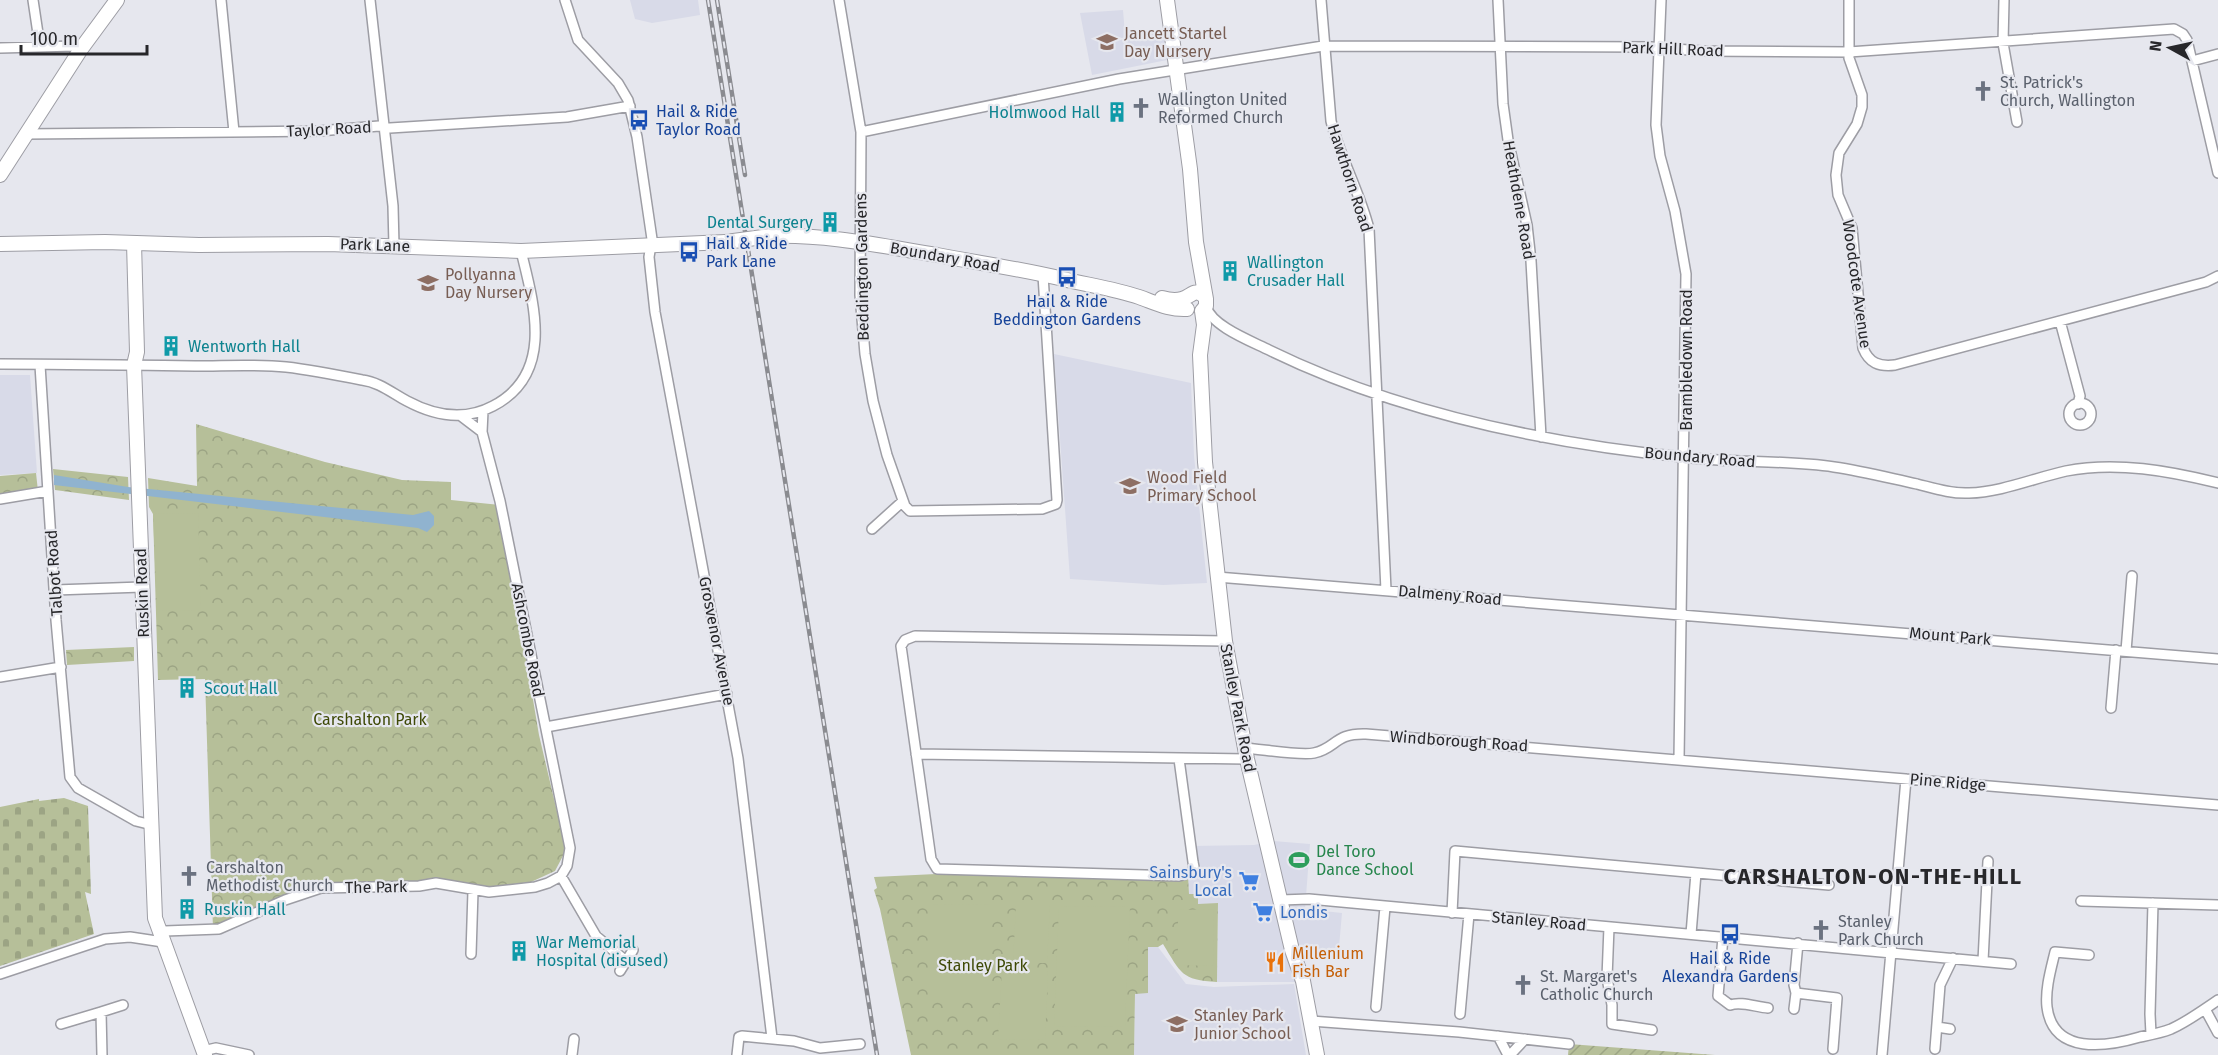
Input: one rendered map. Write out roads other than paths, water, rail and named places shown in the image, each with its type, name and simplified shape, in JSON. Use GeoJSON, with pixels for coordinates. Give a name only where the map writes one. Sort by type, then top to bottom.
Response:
{"type":"FeatureCollection","features":[{"type":"Feature","properties":{"kind":"main road"},"geometry":{"type":"LineString","coordinates":[[0,175],[81,49],[117,0]]}},
{"type":"Feature","properties":{"kind":"main road","name":"Stanley Park Road"},"geometry":{"type":"LineString","coordinates":[[1167,0],[1196,242],[1197,345],[1200,355],[1205,462],[1225,641],[1245,754],[1311,1021],[1317,1055]]}},
{"type":"Feature","properties":{"kind":"main road","name":"Boundary Road"},"geometry":{"type":"LineString","coordinates":[[750,239],[800,236],[860,242],[1043,275],[1139,297],[1157,305],[1179,309],[1196,303]]}},
{"type":"Feature","properties":{"kind":"main road","name":"Park Lane"},"geometry":{"type":"LineString","coordinates":[[0,244],[328,243],[521,251],[651,246],[750,239]]}},
{"type":"Feature","properties":{"kind":"main road","name":"Ruskin Road"},"geometry":{"type":"LineString","coordinates":[[134,243],[137,352],[134,365],[155,918],[204,1053]]}},
{"type":"Feature","properties":{"kind":"street"},"geometry":{"type":"LineString","coordinates":[[33,0],[39,47]]}},
{"type":"Feature","properties":{"kind":"street"},"geometry":{"type":"LineString","coordinates":[[220,0],[234,132]]}},
{"type":"Feature","properties":{"kind":"street"},"geometry":{"type":"LineString","coordinates":[[370,0],[395,233],[394,246]]}},
{"type":"Feature","properties":{"kind":"street","name":"Grosvenor Avenue"},"geometry":{"type":"LineString","coordinates":[[565,0],[578,40],[618,83],[630,106],[648,202],[652,239],[650,266],[655,312],[738,758],[772,1038]]}},
{"type":"Feature","properties":{"kind":"street","name":"Beddington Gardens"},"geometry":{"type":"LineString","coordinates":[[839,0],[861,132],[861,315],[868,374],[887,455],[903,501]]}},
{"type":"Feature","properties":{"kind":"street","name":"Hawthorn Road"},"geometry":{"type":"LineString","coordinates":[[1321,0],[1323,46],[1333,130],[1365,215],[1368,229],[1372,272],[1375,393],[1386,590]]}},
{"type":"Feature","properties":{"kind":"street","name":"Heathdene Road"},"geometry":{"type":"LineString","coordinates":[[1498,0],[1501,79],[1506,121],[1531,261],[1541,437]]}},
{"type":"Feature","properties":{"kind":"street","name":"Brambledown Road"},"geometry":{"type":"LineString","coordinates":[[1661,0],[1655,110],[1658,140],[1675,211],[1686,274],[1679,759]]}},
{"type":"Feature","properties":{"kind":"street","name":"Woodcote Avenue"},"geometry":{"type":"LineString","coordinates":[[1849,0],[1849,58],[1862,94],[1862,107],[1857,124],[1839,153],[1836,176],[1838,195],[1852,228],[1862,342],[1869,358],[1882,366],[1895,365],[2206,282],[2218,276]]}},
{"type":"Feature","properties":{"kind":"street"},"geometry":{"type":"LineString","coordinates":[[2004,0],[2003,43],[2017,122]]}},
{"type":"Feature","properties":{"kind":"street","name":"Park Hill Road"},"geometry":{"type":"LineString","coordinates":[[861,132],[1101,82],[1323,46],[1500,46],[1849,52],[2169,30],[2180,31],[2185,36],[2192,61]]}},
{"type":"Feature","properties":{"kind":"street"},"geometry":{"type":"LineString","coordinates":[[0,48],[75,46],[81,49]]}},
{"type":"Feature","properties":{"kind":"street"},"geometry":{"type":"LineString","coordinates":[[2218,54],[2192,61],[2218,173]]}},
{"type":"Feature","properties":{"kind":"street","name":"Taylor Road"},"geometry":{"type":"LineString","coordinates":[[26,134],[319,131],[384,126],[390,128],[567,117],[630,106]]}},
{"type":"Feature","properties":{"kind":"street"},"geometry":{"type":"LineString","coordinates":[[0,364],[285,367],[371,381],[425,410],[462,416],[483,411],[512,393],[524,377],[533,357],[536,321],[521,251]]}},
{"type":"Feature","properties":{"kind":"street"},"geometry":{"type":"LineString","coordinates":[[872,529],[903,501],[907,509],[915,512],[1042,509],[1056,504],[1043,275]]}},
{"type":"Feature","properties":{"kind":"street","name":"Boundary Road"},"geometry":{"type":"LineString","coordinates":[[1196,303],[1222,326],[1299,365],[1411,405],[1541,437],[1684,457],[1832,466],[1937,489],[1968,493],[2081,469],[2154,470],[2218,483]]}},
{"type":"Feature","properties":{"kind":"street"},"geometry":{"type":"LineString","coordinates":[[2060,321],[2079,400]]}},
{"type":"Feature","properties":{"kind":"street","name":"Talbot Road"},"geometry":{"type":"LineString","coordinates":[[40,364],[55,590],[72,782],[78,788],[136,821],[152,825]]}},
{"type":"Feature","properties":{"kind":"street","name":"Ashcombe Road"},"geometry":{"type":"LineString","coordinates":[[483,411],[482,432],[500,501],[570,848],[567,866],[561,876]]}},
{"type":"Feature","properties":{"kind":"street"},"geometry":{"type":"LineString","coordinates":[[462,416],[482,432]]}},
{"type":"Feature","properties":{"kind":"street"},"geometry":{"type":"LineString","coordinates":[[0,499],[48,491]]}},
{"type":"Feature","properties":{"kind":"street"},"geometry":{"type":"LineString","coordinates":[[2111,708],[2132,576]]}},
{"type":"Feature","properties":{"kind":"street","name":"Dalmeny Road"},"geometry":{"type":"LineString","coordinates":[[1217,577],[1682,614]]}},
{"type":"Feature","properties":{"kind":"street"},"geometry":{"type":"LineString","coordinates":[[55,590],[142,586]]}},
{"type":"Feature","properties":{"kind":"street","name":"Mount Park"},"geometry":{"type":"LineString","coordinates":[[1682,614],[2218,659]]}},
{"type":"Feature","properties":{"kind":"street"},"geometry":{"type":"LineString","coordinates":[[1179,759],[1194,867],[1191,873],[1179,876],[937,869],[931,859],[901,650],[905,640],[915,636],[1225,641]]}},
{"type":"Feature","properties":{"kind":"street"},"geometry":{"type":"LineString","coordinates":[[0,677],[61,667]]}},
{"type":"Feature","properties":{"kind":"street"},"geometry":{"type":"LineString","coordinates":[[546,727],[727,694]]}},
{"type":"Feature","properties":{"kind":"street","name":"Windborough Road"},"geometry":{"type":"LineString","coordinates":[[916,754],[1179,759],[1245,754],[1312,753],[1325,748],[1341,737],[1354,734],[1679,759]]}},
{"type":"Feature","properties":{"kind":"street","name":"Pine Ridge"},"geometry":{"type":"LineString","coordinates":[[1679,759],[2218,805]]}},
{"type":"Feature","properties":{"kind":"street"},"geometry":{"type":"LineString","coordinates":[[1882,1055],[1906,779]]}},
{"type":"Feature","properties":{"kind":"street"},"geometry":{"type":"LineString","coordinates":[[1452,913],[1455,851],[1829,885]]}},
{"type":"Feature","properties":{"kind":"street"},"geometry":{"type":"LineString","coordinates":[[1983,961],[1988,861]]}},
{"type":"Feature","properties":{"kind":"street"},"geometry":{"type":"LineString","coordinates":[[1691,934],[1696,873]]}},
{"type":"Feature","properties":{"kind":"street"},"geometry":{"type":"LineString","coordinates":[[561,876],[596,936],[626,961]]}},
{"type":"Feature","properties":{"kind":"street","name":"The Park"},"geometry":{"type":"LineString","coordinates":[[0,974],[105,939],[161,937],[165,931],[219,929],[285,900],[321,888],[419,886],[436,883],[472,891],[505,892],[536,887],[561,876]]}},
{"type":"Feature","properties":{"kind":"street"},"geometry":{"type":"LineString","coordinates":[[471,954],[472,891]]}},
{"type":"Feature","properties":{"kind":"street","name":"Stanley Road"},"geometry":{"type":"LineString","coordinates":[[1281,900],[1309,899],[2011,964]]}},
{"type":"Feature","properties":{"kind":"street"},"geometry":{"type":"LineString","coordinates":[[2081,901],[2218,905]]}},
{"type":"Feature","properties":{"kind":"street"},"geometry":{"type":"LineString","coordinates":[[2151,1034],[2153,903]]}},
{"type":"Feature","properties":{"kind":"street"},"geometry":{"type":"LineString","coordinates":[[1376,1007],[1384,907]]}},
{"type":"Feature","properties":{"kind":"street"},"geometry":{"type":"LineString","coordinates":[[1460,1014],[1468,914]]}},
{"type":"Feature","properties":{"kind":"street"},"geometry":{"type":"LineString","coordinates":[[1609,927],[1606,978],[1612,1005],[1612,1024],[1613,1026],[1652,1030]]}},
{"type":"Feature","properties":{"kind":"street"},"geometry":{"type":"LineString","coordinates":[[1722,937],[1718,996],[1730,1005],[1736,1002],[1768,1008]]}},
{"type":"Feature","properties":{"kind":"street"},"geometry":{"type":"LineString","coordinates":[[1794,1009],[1798,943]]}},
{"type":"Feature","properties":{"kind":"street"},"geometry":{"type":"LineString","coordinates":[[620,971],[633,951]]}},
{"type":"Feature","properties":{"kind":"street"},"geometry":{"type":"LineString","coordinates":[[2089,955],[2055,952],[2046,999],[2048,1013],[2056,1030],[2070,1041],[2107,1050],[2173,1028],[2218,1000]]}},
{"type":"Feature","properties":{"kind":"street"},"geometry":{"type":"LineString","coordinates":[[1935,1049],[1940,985],[1953,958]]}},
{"type":"Feature","properties":{"kind":"street"},"geometry":{"type":"LineString","coordinates":[[1796,993],[1837,998],[1833,1049]]}},
{"type":"Feature","properties":{"kind":"street"},"geometry":{"type":"LineString","coordinates":[[61,1024],[123,1005]]}},
{"type":"Feature","properties":{"kind":"street"},"geometry":{"type":"LineString","coordinates":[[2205,1009],[2218,1033]]}},
{"type":"Feature","properties":{"kind":"street"},"geometry":{"type":"LineString","coordinates":[[101,1012],[102,1055]]}},
{"type":"Feature","properties":{"kind":"street"},"geometry":{"type":"LineString","coordinates":[[1311,1021],[1569,1044]]}},
{"type":"Feature","properties":{"kind":"street"},"geometry":{"type":"LineString","coordinates":[[1937,1027],[1950,1029]]}},
{"type":"Feature","properties":{"kind":"street"},"geometry":{"type":"LineString","coordinates":[[1498,1036],[1509,1055],[1525,1039]]}},
{"type":"Feature","properties":{"kind":"street"},"geometry":{"type":"LineString","coordinates":[[737,1055],[739,1037],[794,1041],[821,1052],[860,1044]]}},
{"type":"Feature","properties":{"kind":"street"},"geometry":{"type":"LineString","coordinates":[[572,1055],[574,1039]]}},
{"type":"Feature","properties":{"kind":"street"},"geometry":{"type":"LineString","coordinates":[[204,1053],[216,1048],[249,1055]]}},
{"type":"Feature","properties":{"kind":"water"},"geometry":{"type":"Polygon","coordinates":[[[54,475],[128,487],[413,515],[429,511],[434,516],[434,525],[427,532],[418,528],[54,485],[54,475]]]}},
{"type":"Feature","properties":{"kind":"railway"},"geometry":{"type":"LineString","coordinates":[[708,0],[877,1055]]}},
{"type":"Feature","properties":{"kind":"railway"},"geometry":{"type":"LineString","coordinates":[[717,0],[745,175]]}},
{"type":"Feature","properties":{"kind":"place","name":"Jancett Startel Day Nursery"},"geometry":{"type":"Point","coordinates":[1107,42]}},
{"type":"Feature","properties":{"kind":"place","name":"St. Patrick's Church, Wallington"},"geometry":{"type":"Point","coordinates":[1983,91]}},
{"type":"Feature","properties":{"kind":"place","name":"Wallington United Reformed Church"},"geometry":{"type":"Point","coordinates":[1141,108]}},
{"type":"Feature","properties":{"kind":"place","name":"Holmwood Hall"},"geometry":{"type":"Point","coordinates":[1117,112]}},
{"type":"Feature","properties":{"kind":"place","name":"Hail & Ride Taylor Road"},"geometry":{"type":"Point","coordinates":[639,120]}},
{"type":"Feature","properties":{"kind":"place","name":"Dental Surgery"},"geometry":{"type":"Point","coordinates":[830,222]}},
{"type":"Feature","properties":{"kind":"place","name":"Hail & Ride Park Lane"},"geometry":{"type":"Point","coordinates":[689,252]}},
{"type":"Feature","properties":{"kind":"place","name":"Wallington Crusader Hall"},"geometry":{"type":"Point","coordinates":[1230,271]}},
{"type":"Feature","properties":{"kind":"place","name":"Hail & Ride Beddington Gardens"},"geometry":{"type":"Point","coordinates":[1067,277]}},
{"type":"Feature","properties":{"kind":"place","name":"Pollyanna Day Nursery"},"geometry":{"type":"Point","coordinates":[428,283]}},
{"type":"Feature","properties":{"kind":"place","name":"Wentworth Hall"},"geometry":{"type":"Point","coordinates":[171,346]}},
{"type":"Feature","properties":{"kind":"place","name":"Wood Field Primary School"},"geometry":{"type":"Point","coordinates":[1130,486]}},
{"type":"Feature","properties":{"kind":"place","name":"Scout Hall"},"geometry":{"type":"Point","coordinates":[187,688]}},
{"type":"Feature","properties":{"kind":"place","name":"Del Toro Dance School"},"geometry":{"type":"Point","coordinates":[1299,860]}},
{"type":"Feature","properties":{"kind":"place","name":"Carshalton Methodist Church"},"geometry":{"type":"Point","coordinates":[189,876]}},
{"type":"Feature","properties":{"kind":"place","name":"Sainsbury's Local"},"geometry":{"type":"Point","coordinates":[1249,881]}},
{"type":"Feature","properties":{"kind":"place","name":"Ruskin Hall"},"geometry":{"type":"Point","coordinates":[187,909]}},
{"type":"Feature","properties":{"kind":"place","name":"Londis"},"geometry":{"type":"Point","coordinates":[1263,912]}},
{"type":"Feature","properties":{"kind":"place","name":"Stanley Park Church"},"geometry":{"type":"Point","coordinates":[1821,930]}},
{"type":"Feature","properties":{"kind":"place","name":"Hail & Ride Alexandra Gardens"},"geometry":{"type":"Point","coordinates":[1730,934]}},
{"type":"Feature","properties":{"kind":"place","name":"War Memorial Hospital (disused)"},"geometry":{"type":"Point","coordinates":[519,951]}},
{"type":"Feature","properties":{"kind":"place","name":"Millenium Fish Bar"},"geometry":{"type":"Point","coordinates":[1275,962]}},
{"type":"Feature","properties":{"kind":"place","name":"St. Margaret's Catholic Church"},"geometry":{"type":"Point","coordinates":[1523,985]}},
{"type":"Feature","properties":{"kind":"place","name":"Stanley Park Junior School"},"geometry":{"type":"Point","coordinates":[1177,1024]}},
{"type":"Feature","properties":{"kind":"district","name":"CARSHALTON-ON-THE-HILL"},"geometry":{"type":"Point","coordinates":[1873,876]}},
{"type":"Feature","properties":{"kind":"park label","name":"Carshalton Park"},"geometry":{"type":"Point","coordinates":[370,719]}},
{"type":"Feature","properties":{"kind":"park label","name":"Stanley Park"},"geometry":{"type":"Point","coordinates":[983,965]}}]}
